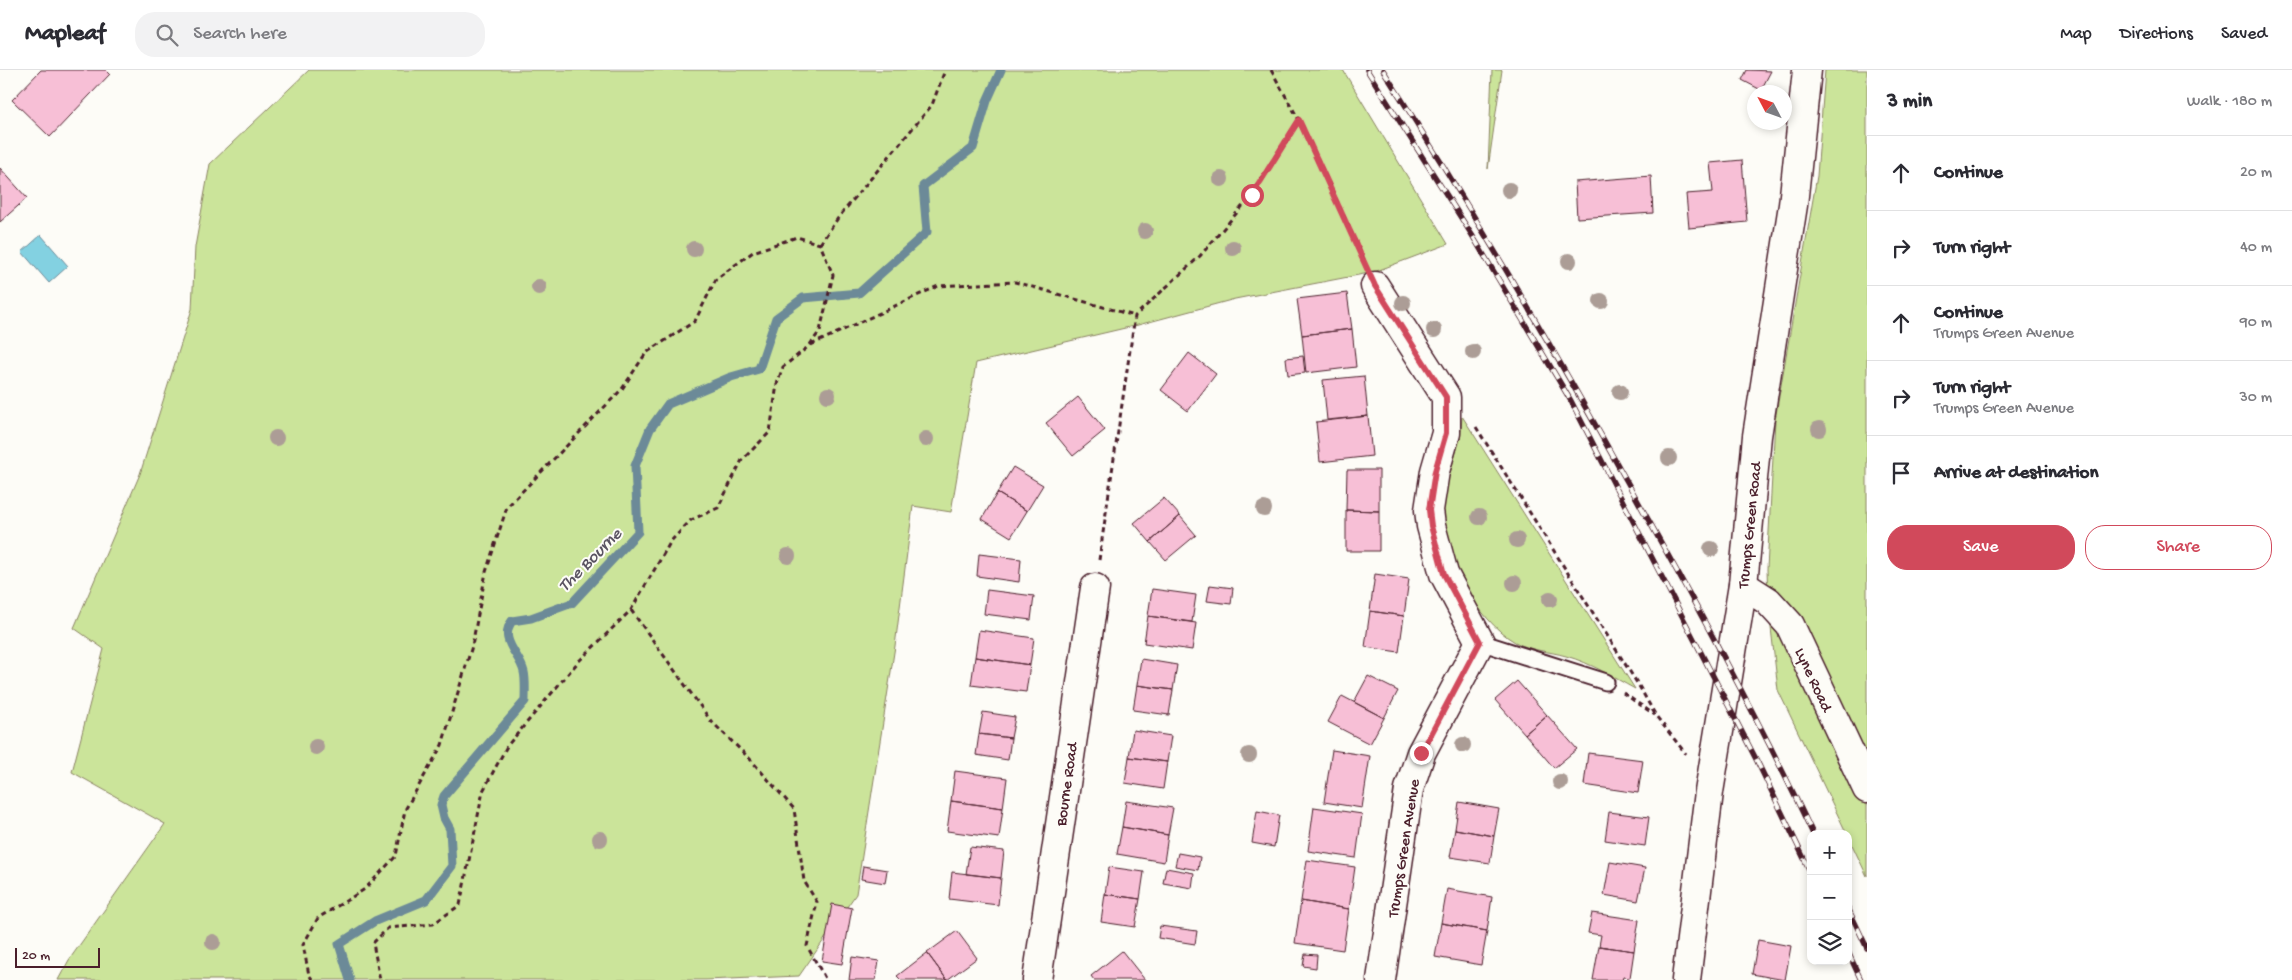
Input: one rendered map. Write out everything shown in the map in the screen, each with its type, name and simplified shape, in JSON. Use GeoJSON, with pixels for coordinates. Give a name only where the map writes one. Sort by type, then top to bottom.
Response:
{"type":"FeatureCollection","features":[{"type":"Feature","properties":{"kind":"street","name":"Trumps Green Road"},"geometry":{"type":"LineString","coordinates":[[1686,980],[1709,792],[1743,585],[1757,436],[1793,205],[1807,70]]}},
{"type":"Feature","properties":{"kind":"street"},"geometry":{"type":"LineString","coordinates":[[1375,286],[1446,397],[1446,433],[1435,471],[1430,500],[1431,526],[1444,574],[1480,642]]}},
{"type":"Feature","properties":{"kind":"street","name":"Lyne Road"},"geometry":{"type":"LineString","coordinates":[[1743,585],[1768,601],[1790,625],[1867,789]]}},
{"type":"Feature","properties":{"kind":"street","name":"Bourne Road"},"geometry":{"type":"LineString","coordinates":[[1037,980],[1094,588]]}},
{"type":"Feature","properties":{"kind":"street","name":"Trumps Green Avenue"},"geometry":{"type":"LineString","coordinates":[[1381,980],[1409,789],[1421,753],[1480,642]]}},
{"type":"Feature","properties":{"kind":"lane"},"geometry":{"type":"LineString","coordinates":[[1480,642],[1606,682]]}},
{"type":"Feature","properties":{"kind":"path"},"geometry":{"type":"LineString","coordinates":[[820,244],[838,218],[932,105],[945,70]]}},
{"type":"Feature","properties":{"kind":"path"},"geometry":{"type":"LineString","coordinates":[[1271,70],[1299,120],[1375,286]]}},
{"type":"Feature","properties":{"kind":"path"},"geometry":{"type":"LineString","coordinates":[[1094,588],[1135,316],[1200,256],[1252,195],[1299,120]]}},
{"type":"Feature","properties":{"kind":"path"},"geometry":{"type":"LineString","coordinates":[[313,980],[309,975],[303,945],[318,918],[365,889],[396,856],[405,810],[442,745],[472,646],[486,572],[507,506],[622,388],[646,353],[695,321],[716,279],[753,252],[797,236],[820,244],[833,275],[820,332],[809,346],[783,367],[777,384],[770,432],[742,460],[718,508],[691,520],[671,541],[631,610],[578,662],[507,746],[483,791],[460,905],[433,924],[388,928],[373,943],[380,980]]}},
{"type":"Feature","properties":{"kind":"path"},"geometry":{"type":"LineString","coordinates":[[809,346],[938,286],[1015,282],[1135,316]]}},
{"type":"Feature","properties":{"kind":"path"},"geometry":{"type":"LineString","coordinates":[[1471,420],[1640,686],[1656,716],[1689,758]]}},
{"type":"Feature","properties":{"kind":"path"},"geometry":{"type":"LineString","coordinates":[[631,610],[711,721],[750,759],[794,809],[804,881],[816,902],[808,946],[826,980]]}},
{"type":"Feature","properties":{"kind":"path"},"geometry":{"type":"LineString","coordinates":[[1606,682],[1656,716]]}},
{"type":"Feature","properties":{"kind":"green space"},"geometry":{"type":"Polygon","coordinates":[[[309,70],[1343,70],[1448,244],[1374,272],[1235,299],[1138,325],[976,363],[951,512],[913,506],[895,646],[856,894],[799,976],[706,980],[58,980],[69,960],[165,824],[72,772],[104,649],[74,628],[140,474],[192,309],[195,247],[210,164],[309,70]]]}},
{"type":"Feature","properties":{"kind":"green space"},"geometry":{"type":"Polygon","coordinates":[[[1492,70],[1502,70],[1488,169],[1492,70]]]}},
{"type":"Feature","properties":{"kind":"green space"},"geometry":{"type":"Polygon","coordinates":[[[1825,70],[1867,70],[1867,876],[1852,845],[1852,830],[1845,830],[1778,690],[1768,601],[1767,569],[1775,420],[1817,176],[1825,70]]]}},
{"type":"Feature","properties":{"kind":"green space"},"geometry":{"type":"Polygon","coordinates":[[[1462,416],[1635,689],[1584,662],[1515,642],[1488,619],[1465,586],[1449,549],[1443,513],[1446,489],[1459,440],[1462,416]]]}},
{"type":"Feature","properties":{"kind":"water"},"geometry":{"type":"Polygon","coordinates":[[[41,235],[68,266],[49,283],[22,252],[41,235]]]}},
{"type":"Feature","properties":{"kind":"building"},"geometry":{"type":"Polygon","coordinates":[[[41,70],[106,70],[110,74],[50,137],[12,100],[41,70]]]}},
{"type":"Feature","properties":{"kind":"building"},"geometry":{"type":"Polygon","coordinates":[[[1747,70],[1771,71],[1764,85],[1752,85],[1742,80],[1747,70]]]}},
{"type":"Feature","properties":{"kind":"building"},"geometry":{"type":"Polygon","coordinates":[[[1742,160],[1747,222],[1689,228],[1686,194],[1713,192],[1710,163],[1742,160]]]}},
{"type":"Feature","properties":{"kind":"building"},"geometry":{"type":"Polygon","coordinates":[[[0,168],[27,198],[0,222],[0,168]]]}},
{"type":"Feature","properties":{"kind":"building"},"geometry":{"type":"Polygon","coordinates":[[[1651,176],[1653,213],[1577,218],[1575,182],[1651,176]]]}},
{"type":"Feature","properties":{"kind":"building"},"geometry":{"type":"Polygon","coordinates":[[[1347,293],[1352,329],[1302,335],[1297,299],[1347,293]]]}},
{"type":"Feature","properties":{"kind":"building"},"geometry":{"type":"Polygon","coordinates":[[[1352,329],[1356,367],[1306,373],[1302,335],[1352,329]]]}},
{"type":"Feature","properties":{"kind":"building"},"geometry":{"type":"Polygon","coordinates":[[[1189,353],[1216,374],[1188,411],[1161,390],[1189,353]]]}},
{"type":"Feature","properties":{"kind":"building"},"geometry":{"type":"Polygon","coordinates":[[[1303,356],[1305,373],[1288,375],[1286,358],[1303,356]]]}},
{"type":"Feature","properties":{"kind":"building"},"geometry":{"type":"Polygon","coordinates":[[[1364,376],[1368,416],[1327,420],[1323,380],[1364,376]]]}},
{"type":"Feature","properties":{"kind":"building"},"geometry":{"type":"Polygon","coordinates":[[[1078,397],[1105,430],[1073,456],[1046,423],[1078,397]]]}},
{"type":"Feature","properties":{"kind":"building"},"geometry":{"type":"Polygon","coordinates":[[[1368,416],[1372,456],[1320,462],[1316,422],[1368,416]]]}},
{"type":"Feature","properties":{"kind":"building"},"geometry":{"type":"Polygon","coordinates":[[[1013,467],[1043,485],[1027,511],[997,493],[1013,467]]]}},
{"type":"Feature","properties":{"kind":"building"},"geometry":{"type":"Polygon","coordinates":[[[1347,470],[1379,470],[1379,511],[1346,510],[1347,470]]]}},
{"type":"Feature","properties":{"kind":"building"},"geometry":{"type":"Polygon","coordinates":[[[997,493],[1027,511],[1011,537],[982,519],[997,493]]]}},
{"type":"Feature","properties":{"kind":"building"},"geometry":{"type":"Polygon","coordinates":[[[1164,498],[1180,516],[1150,542],[1134,523],[1164,498]]]}},
{"type":"Feature","properties":{"kind":"building"},"geometry":{"type":"Polygon","coordinates":[[[1346,510],[1379,511],[1379,551],[1346,551],[1346,510]]]}},
{"type":"Feature","properties":{"kind":"building"},"geometry":{"type":"Polygon","coordinates":[[[1180,516],[1196,535],[1166,560],[1150,542],[1180,516]]]}},
{"type":"Feature","properties":{"kind":"building"},"geometry":{"type":"Polygon","coordinates":[[[979,554],[1021,559],[1019,582],[977,576],[979,554]]]}},
{"type":"Feature","properties":{"kind":"building"},"geometry":{"type":"Polygon","coordinates":[[[1375,574],[1409,579],[1404,616],[1370,611],[1375,574]]]}},
{"type":"Feature","properties":{"kind":"building"},"geometry":{"type":"Polygon","coordinates":[[[1210,585],[1233,588],[1231,604],[1207,601],[1210,585]]]}},
{"type":"Feature","properties":{"kind":"building"},"geometry":{"type":"Polygon","coordinates":[[[1152,589],[1196,595],[1192,622],[1148,616],[1152,589]]]}},
{"type":"Feature","properties":{"kind":"building"},"geometry":{"type":"Polygon","coordinates":[[[987,590],[1034,596],[1031,620],[984,614],[987,590]]]}},
{"type":"Feature","properties":{"kind":"building"},"geometry":{"type":"Polygon","coordinates":[[[1370,611],[1404,616],[1399,652],[1365,647],[1370,611]]]}},
{"type":"Feature","properties":{"kind":"building"},"geometry":{"type":"Polygon","coordinates":[[[1148,616],[1196,623],[1192,650],[1144,643],[1148,616]]]}},
{"type":"Feature","properties":{"kind":"building"},"geometry":{"type":"Polygon","coordinates":[[[979,630],[1034,638],[1030,665],[975,657],[979,630]]]}},
{"type":"Feature","properties":{"kind":"building"},"geometry":{"type":"Polygon","coordinates":[[[975,657],[1030,665],[1026,692],[971,685],[975,657]]]}},
{"type":"Feature","properties":{"kind":"building"},"geometry":{"type":"Polygon","coordinates":[[[1141,659],[1177,665],[1173,690],[1137,685],[1141,659]]]}},
{"type":"Feature","properties":{"kind":"building"},"geometry":{"type":"Polygon","coordinates":[[[1368,676],[1398,691],[1384,718],[1354,702],[1368,676]]]}},
{"type":"Feature","properties":{"kind":"building"},"geometry":{"type":"Polygon","coordinates":[[[1517,681],[1547,715],[1525,734],[1495,700],[1517,681]]]}},
{"type":"Feature","properties":{"kind":"building"},"geometry":{"type":"Polygon","coordinates":[[[1137,685],[1173,690],[1169,715],[1133,710],[1137,685]]]}},
{"type":"Feature","properties":{"kind":"building"},"geometry":{"type":"Polygon","coordinates":[[[1342,696],[1384,718],[1370,744],[1328,722],[1342,696]]]}},
{"type":"Feature","properties":{"kind":"building"},"geometry":{"type":"Polygon","coordinates":[[[983,712],[1015,717],[1011,738],[979,734],[983,712]]]}},
{"type":"Feature","properties":{"kind":"building"},"geometry":{"type":"Polygon","coordinates":[[[1547,715],[1577,749],[1554,768],[1525,734],[1547,715]]]}},
{"type":"Feature","properties":{"kind":"building"},"geometry":{"type":"Polygon","coordinates":[[[1133,730],[1171,736],[1167,762],[1129,757],[1133,730]]]}},
{"type":"Feature","properties":{"kind":"building"},"geometry":{"type":"Polygon","coordinates":[[[979,734],[1011,738],[1008,760],[976,755],[979,734]]]}},
{"type":"Feature","properties":{"kind":"building"},"geometry":{"type":"Polygon","coordinates":[[[1332,750],[1370,756],[1362,808],[1324,802],[1332,750]]]}},
{"type":"Feature","properties":{"kind":"building"},"geometry":{"type":"Polygon","coordinates":[[[1588,753],[1643,760],[1638,793],[1584,785],[1588,753]]]}},
{"type":"Feature","properties":{"kind":"building"},"geometry":{"type":"Polygon","coordinates":[[[1129,757],[1167,762],[1163,789],[1125,783],[1129,757]]]}},
{"type":"Feature","properties":{"kind":"building"},"geometry":{"type":"Polygon","coordinates":[[[955,771],[1007,778],[1003,808],[951,801],[955,771]]]}},
{"type":"Feature","properties":{"kind":"building"},"geometry":{"type":"Polygon","coordinates":[[[951,801],[1003,808],[999,838],[947,831],[951,801]]]}},
{"type":"Feature","properties":{"kind":"building"},"geometry":{"type":"Polygon","coordinates":[[[1126,801],[1173,808],[1168,835],[1122,827],[1126,801]]]}},
{"type":"Feature","properties":{"kind":"building"},"geometry":{"type":"Polygon","coordinates":[[[1459,802],[1499,809],[1494,836],[1455,829],[1459,802]]]}},
{"type":"Feature","properties":{"kind":"building"},"geometry":{"type":"Polygon","coordinates":[[[1314,807],[1362,814],[1356,858],[1308,851],[1314,807]]]}},
{"type":"Feature","properties":{"kind":"building"},"geometry":{"type":"Polygon","coordinates":[[[1257,811],[1279,815],[1274,847],[1252,843],[1257,811]]]}},
{"type":"Feature","properties":{"kind":"building"},"geometry":{"type":"Polygon","coordinates":[[[1609,812],[1649,817],[1645,846],[1605,840],[1609,812]]]}},
{"type":"Feature","properties":{"kind":"building"},"geometry":{"type":"Polygon","coordinates":[[[1122,827],[1168,835],[1164,862],[1117,854],[1122,827]]]}},
{"type":"Feature","properties":{"kind":"building"},"geometry":{"type":"Polygon","coordinates":[[[1455,829],[1494,836],[1490,863],[1450,857],[1455,829]]]}},
{"type":"Feature","properties":{"kind":"building"},"geometry":{"type":"Polygon","coordinates":[[[970,847],[1004,851],[1001,878],[966,874],[970,847]]]}},
{"type":"Feature","properties":{"kind":"building"},"geometry":{"type":"Polygon","coordinates":[[[1178,853],[1200,857],[1198,870],[1175,866],[1178,853]]]}},
{"type":"Feature","properties":{"kind":"building"},"geometry":{"type":"Polygon","coordinates":[[[1307,860],[1355,867],[1349,909],[1301,901],[1307,860]]]}},
{"type":"Feature","properties":{"kind":"building"},"geometry":{"type":"Polygon","coordinates":[[[1610,862],[1645,868],[1638,901],[1604,895],[1610,862]]]}},
{"type":"Feature","properties":{"kind":"building"},"geometry":{"type":"Polygon","coordinates":[[[863,866],[887,870],[885,883],[861,879],[863,866]]]}},
{"type":"Feature","properties":{"kind":"building"},"geometry":{"type":"Polygon","coordinates":[[[1109,867],[1144,872],[1140,899],[1105,894],[1109,867]]]}},
{"type":"Feature","properties":{"kind":"building"},"geometry":{"type":"Polygon","coordinates":[[[1166,868],[1194,873],[1192,888],[1163,883],[1166,868]]]}},
{"type":"Feature","properties":{"kind":"building"},"geometry":{"type":"Polygon","coordinates":[[[952,872],[1001,878],[998,905],[949,899],[952,872]]]}},
{"type":"Feature","properties":{"kind":"building"},"geometry":{"type":"Polygon","coordinates":[[[1447,889],[1492,897],[1487,931],[1441,923],[1447,889]]]}},
{"type":"Feature","properties":{"kind":"building"},"geometry":{"type":"Polygon","coordinates":[[[1105,894],[1140,899],[1135,927],[1101,922],[1105,894]]]}},
{"type":"Feature","properties":{"kind":"building"},"geometry":{"type":"Polygon","coordinates":[[[1301,901],[1349,909],[1343,950],[1295,943],[1301,901]]]}},
{"type":"Feature","properties":{"kind":"building"},"geometry":{"type":"Polygon","coordinates":[[[832,904],[852,908],[842,964],[822,961],[832,904]]]}},
{"type":"Feature","properties":{"kind":"building"},"geometry":{"type":"Polygon","coordinates":[[[1592,913],[1639,920],[1634,951],[1599,946],[1601,935],[1588,933],[1592,913]]]}},
{"type":"Feature","properties":{"kind":"building"},"geometry":{"type":"Polygon","coordinates":[[[1441,923],[1487,931],[1481,965],[1435,957],[1441,923]]]}},
{"type":"Feature","properties":{"kind":"building"},"geometry":{"type":"Polygon","coordinates":[[[1160,926],[1197,931],[1195,944],[1158,938],[1160,926]]]}},
{"type":"Feature","properties":{"kind":"building"},"geometry":{"type":"Polygon","coordinates":[[[957,931],[977,958],[947,980],[927,953],[957,931]]]}},
{"type":"Feature","properties":{"kind":"building"},"geometry":{"type":"Polygon","coordinates":[[[1758,940],[1791,946],[1785,980],[1752,974],[1758,940]]]}},
{"type":"Feature","properties":{"kind":"building"},"geometry":{"type":"Polygon","coordinates":[[[1599,946],[1634,951],[1630,978],[1623,977],[1622,980],[1593,980],[1599,946]]]}},
{"type":"Feature","properties":{"kind":"building"},"geometry":{"type":"Polygon","coordinates":[[[1122,951],[1145,980],[1094,980],[1091,976],[1122,951]]]}},
{"type":"Feature","properties":{"kind":"building"},"geometry":{"type":"Polygon","coordinates":[[[927,953],[947,980],[901,980],[897,976],[927,953]]]}},
{"type":"Feature","properties":{"kind":"building"},"geometry":{"type":"Polygon","coordinates":[[[1305,954],[1317,955],[1316,968],[1303,966],[1305,954]]]}},
{"type":"Feature","properties":{"kind":"building"},"geometry":{"type":"Polygon","coordinates":[[[852,957],[879,961],[876,980],[849,980],[852,957]]]}},
{"type":"Feature","properties":{"kind":"waterway","name":"The Bourne"},"geometry":{"type":"LineString","coordinates":[[350,980],[339,944],[375,921],[426,900],[452,866],[450,829],[444,818],[441,805],[444,796],[525,701],[524,672],[511,647],[507,634],[512,621],[531,618],[572,603],[638,532],[635,466],[650,429],[668,404],[731,377],[759,369],[776,318],[803,298],[859,293],[927,232],[923,186],[973,148],[987,101],[1001,70]]}},
{"type":"Feature","properties":{"kind":"railway"},"geometry":{"type":"LineString","coordinates":[[1367,70],[1472,235],[1571,401],[1757,761],[1807,865]]}},
{"type":"Feature","properties":{"kind":"railway"},"geometry":{"type":"LineString","coordinates":[[1383,70],[1479,225],[1601,434],[1724,659],[1770,746],[1811,830]]}},
{"type":"Feature","properties":{"kind":"railway"},"geometry":{"type":"LineString","coordinates":[[1852,916],[1867,948]]}},
{"type":"Feature","properties":{"kind":"railway"},"geometry":{"type":"LineString","coordinates":[[1852,961],[1861,980]]}},
{"type":"Feature","properties":{"kind":"route"},"geometry":{"type":"LineString","coordinates":[[1252,195],[1299,120],[1375,286],[1446,397],[1446,433],[1435,471],[1429,510],[1431,526],[1434,543],[1444,574],[1465,610],[1480,642],[1421,753]]}}]}
